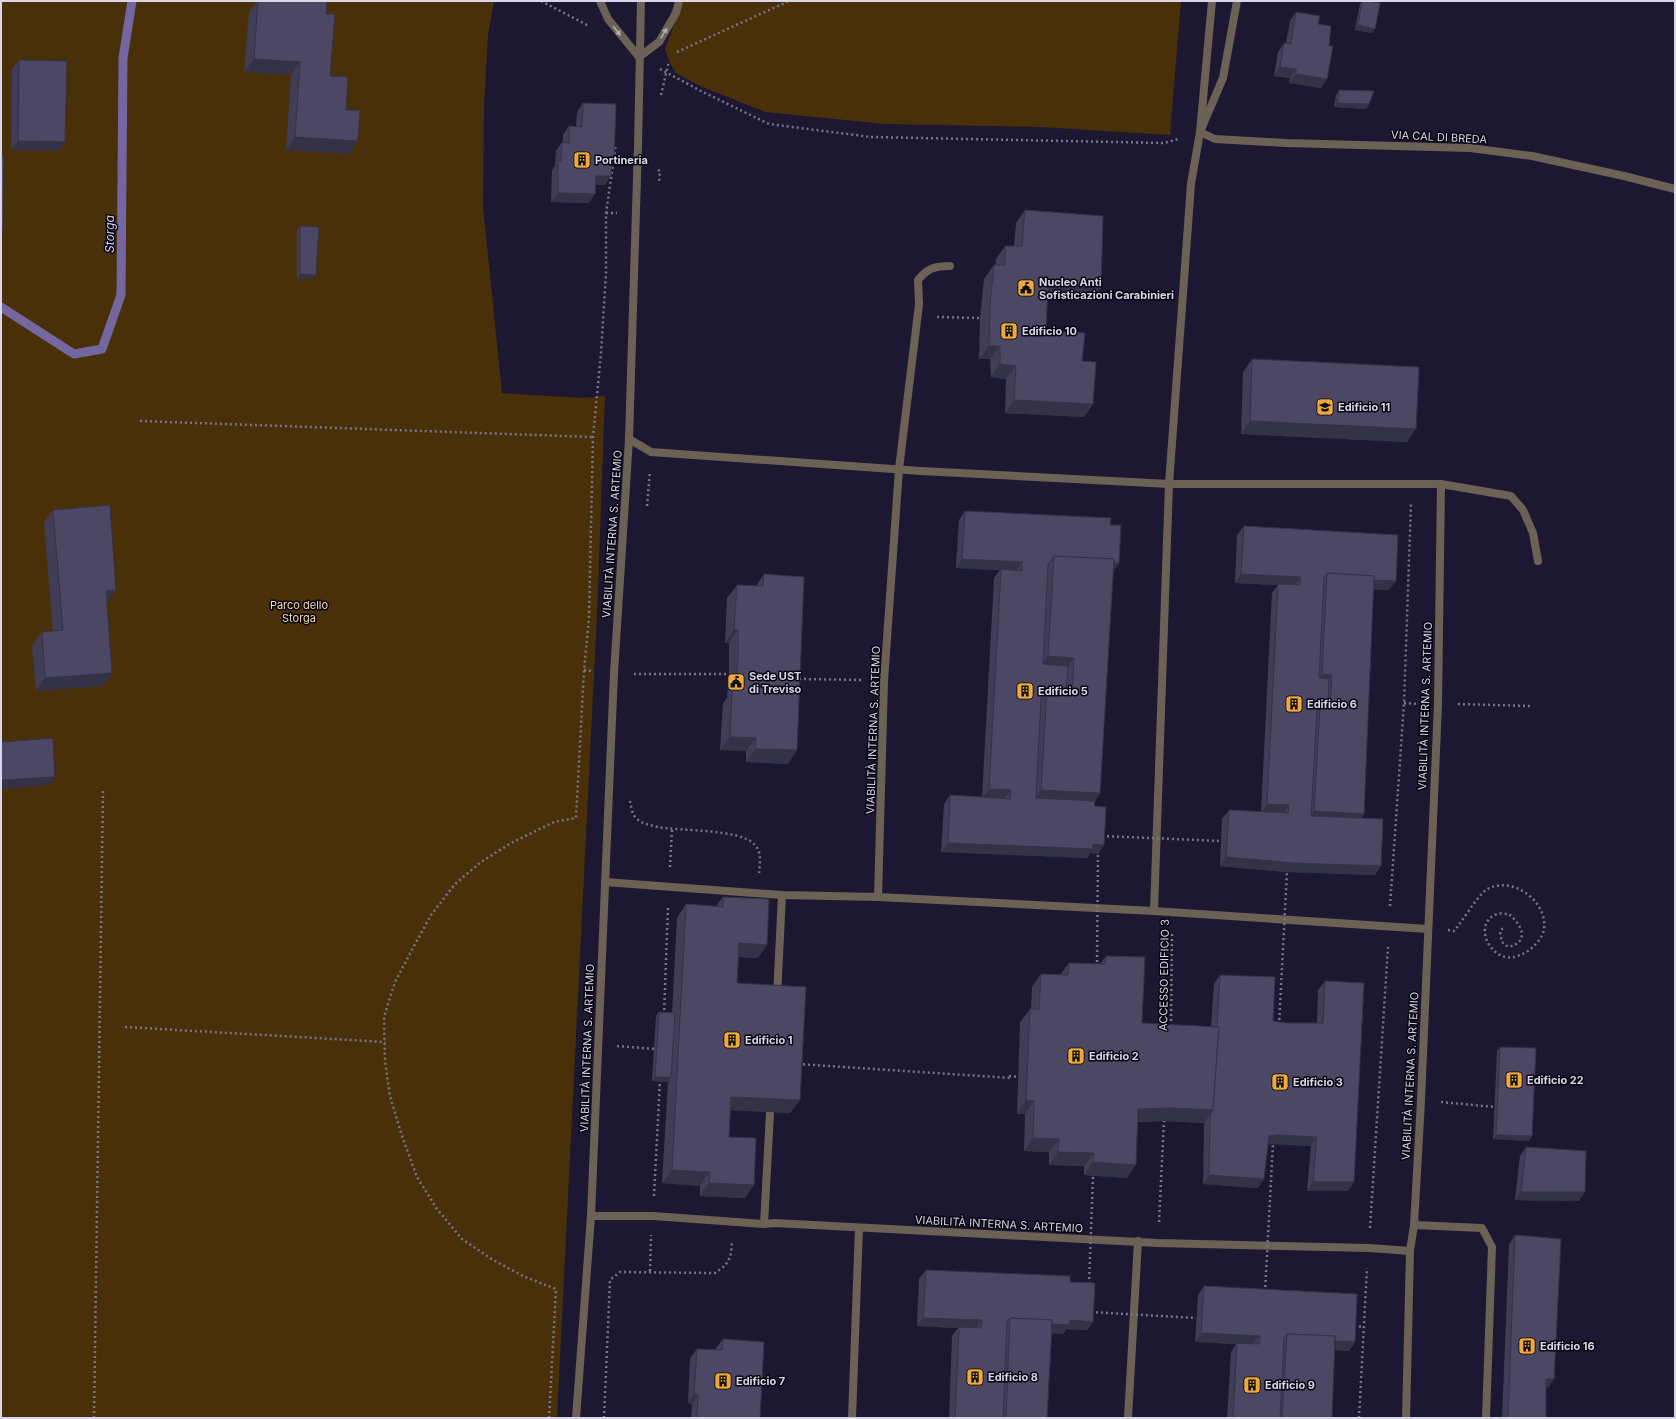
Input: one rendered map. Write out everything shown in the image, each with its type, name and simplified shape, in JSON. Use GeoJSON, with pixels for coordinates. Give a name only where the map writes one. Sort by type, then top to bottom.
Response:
{"type":"FeatureCollection","features":[{"type":"Feature","properties":{"kind":"street"},"geometry":{"type":"LineString","coordinates":[[600,1],[608,19],[639,57]]}},
{"type":"Feature","properties":{"kind":"street"},"geometry":{"type":"LineString","coordinates":[[629,439],[641,1]]}},
{"type":"Feature","properties":{"kind":"street"},"geometry":{"type":"LineString","coordinates":[[639,57],[659,42],[676,13],[679,1]]}},
{"type":"Feature","properties":{"kind":"street"},"geometry":{"type":"LineString","coordinates":[[1154,911],[1169,484],[1191,184],[1200,132],[1212,1]]}},
{"type":"Feature","properties":{"kind":"street"},"geometry":{"type":"LineString","coordinates":[[1200,132],[1223,78],[1237,1]]}},
{"type":"Feature","properties":{"kind":"street","name":"VIA CAL DI BREDA"},"geometry":{"type":"LineString","coordinates":[[1200,132],[1215,139],[1286,143],[1478,149],[1532,156],[1675,189]]}},
{"type":"Feature","properties":{"kind":"street","name":"VIABILITÀ INTERNA S. ARTEMIO"},"geometry":{"type":"LineString","coordinates":[[878,897],[884,681],[899,469],[919,304],[918,280],[924,273],[937,266],[950,266]]}},
{"type":"Feature","properties":{"kind":"street","name":"VIABILITÀ INTERNA S. ARTEMIO"},"geometry":{"type":"LineString","coordinates":[[576,1418],[591,1216],[614,673],[629,439],[651,452],[899,469],[1169,484],[1441,484],[1511,496],[1523,510],[1533,533],[1538,561]]}},
{"type":"Feature","properties":{"kind":"street","name":"VIABILITÀ INTERNA S. ARTEMIO"},"geometry":{"type":"LineString","coordinates":[[1406,1418],[1410,1252],[1414,1225],[1421,1101],[1438,704],[1441,484]]}},
{"type":"Feature","properties":{"kind":"street"},"geometry":{"type":"LineString","coordinates":[[605,882],[782,895],[878,897],[1154,911],[1428,929]]}},
{"type":"Feature","properties":{"kind":"street"},"geometry":{"type":"LineString","coordinates":[[776,999],[782,895]]}},
{"type":"Feature","properties":{"kind":"street"},"geometry":{"type":"LineString","coordinates":[[764,1224],[770,1113]]}},
{"type":"Feature","properties":{"kind":"street","name":"VIABILITÀ INTERNA S. ARTEMIO"},"geometry":{"type":"LineString","coordinates":[[591,1216],[652,1216],[764,1224],[775,1223],[1157,1243],[1369,1248],[1410,1252]]}},
{"type":"Feature","properties":{"kind":"street"},"geometry":{"type":"LineString","coordinates":[[1414,1225],[1482,1228],[1492,1247],[1486,1418]]}},
{"type":"Feature","properties":{"kind":"street"},"geometry":{"type":"LineString","coordinates":[[852,1418],[859,1228]]}},
{"type":"Feature","properties":{"kind":"street"},"geometry":{"type":"LineString","coordinates":[[1128,1418],[1138,1242]]}},
{"type":"Feature","properties":{"kind":"path"},"geometry":{"type":"LineString","coordinates":[[639,57],[671,55],[789,1]]}},
{"type":"Feature","properties":{"kind":"path"},"geometry":{"type":"LineString","coordinates":[[639,57],[687,84],[769,124],[871,137],[1164,143],[1200,132]]}},
{"type":"Feature","properties":{"kind":"path"},"geometry":{"type":"LineString","coordinates":[[549,1418],[556,1289],[525,1277],[493,1260],[462,1239],[437,1210],[417,1177],[402,1136],[390,1096],[385,1062],[384,1018],[396,982],[414,946],[431,915],[455,884],[481,862],[511,843],[554,822],[576,818],[584,670],[589,617],[593,437],[601,354],[606,273],[606,213],[616,143]]}},
{"type":"Feature","properties":{"kind":"path"},"geometry":{"type":"LineString","coordinates":[[606,213],[635,213]]}},
{"type":"Feature","properties":{"kind":"path"},"geometry":{"type":"LineString","coordinates":[[140,421],[593,437]]}},
{"type":"Feature","properties":{"kind":"path"},"geometry":{"type":"LineString","coordinates":[[647,508],[651,452]]}},
{"type":"Feature","properties":{"kind":"path"},"geometry":{"type":"LineString","coordinates":[[1359,1418],[1363,1327],[1404,703],[1411,483]]}},
{"type":"Feature","properties":{"kind":"path"},"geometry":{"type":"LineString","coordinates":[[635,681],[635,674],[729,674]]}},
{"type":"Feature","properties":{"kind":"path"},"geometry":{"type":"LineString","coordinates":[[792,679],[884,681]]}},
{"type":"Feature","properties":{"kind":"path"},"geometry":{"type":"LineString","coordinates":[[1404,703],[1531,706]]}},
{"type":"Feature","properties":{"kind":"path"},"geometry":{"type":"LineString","coordinates":[[94,1418],[102,789]]}},
{"type":"Feature","properties":{"kind":"path"},"geometry":{"type":"LineString","coordinates":[[630,799],[635,817],[643,824],[672,830],[730,834],[745,837],[755,844],[760,855],[759,877]]}},
{"type":"Feature","properties":{"kind":"path"},"geometry":{"type":"LineString","coordinates":[[663,1020],[672,830]]}},
{"type":"Feature","properties":{"kind":"path"},"geometry":{"type":"LineString","coordinates":[[1099,842],[1099,836],[1221,841]]}},
{"type":"Feature","properties":{"kind":"path"},"geometry":{"type":"LineString","coordinates":[[1096,973],[1098,848]]}},
{"type":"Feature","properties":{"kind":"path"},"geometry":{"type":"LineString","coordinates":[[1278,1032],[1287,872]]}},
{"type":"Feature","properties":{"kind":"path"},"geometry":{"type":"LineString","coordinates":[[1428,929],[1454,931],[1485,890],[1496,886],[1512,886],[1528,895],[1538,904],[1544,917],[1544,931],[1530,950],[1518,956],[1505,957],[1494,950],[1486,939],[1484,929],[1488,920],[1498,914],[1509,914],[1518,921],[1523,930],[1520,940],[1514,946],[1508,947],[1502,942],[1500,932],[1502,929],[1506,928]]}},
{"type":"Feature","properties":{"kind":"path","name":"ACCESSO EDIFICIO 3"},"geometry":{"type":"LineString","coordinates":[[1171,1031],[1172,912]]}},
{"type":"Feature","properties":{"kind":"path"},"geometry":{"type":"LineString","coordinates":[[124,1027],[385,1042]]}},
{"type":"Feature","properties":{"kind":"path"},"geometry":{"type":"LineString","coordinates":[[599,1045],[662,1049]]}},
{"type":"Feature","properties":{"kind":"path"},"geometry":{"type":"LineString","coordinates":[[1011,1078],[792,1063],[1018,1077]]}},
{"type":"Feature","properties":{"kind":"path"},"geometry":{"type":"LineString","coordinates":[[650,1271],[660,1077]]}},
{"type":"Feature","properties":{"kind":"path"},"geometry":{"type":"LineString","coordinates":[[1421,1101],[1495,1107]]}},
{"type":"Feature","properties":{"kind":"path"},"geometry":{"type":"LineString","coordinates":[[1157,1243],[1164,1121]]}},
{"type":"Feature","properties":{"kind":"path"},"geometry":{"type":"LineString","coordinates":[[1264,1299],[1273,1144]]}},
{"type":"Feature","properties":{"kind":"path"},"geometry":{"type":"LineString","coordinates":[[1088,1292],[1093,1176]]}},
{"type":"Feature","properties":{"kind":"path"},"geometry":{"type":"LineString","coordinates":[[604,1418],[610,1280],[620,1272],[650,1271],[715,1273],[726,1266],[731,1255],[732,1238]]}},
{"type":"Feature","properties":{"kind":"path"},"geometry":{"type":"LineString","coordinates":[[1087,1311],[1196,1318]]}},
{"type":"Feature","properties":{"kind":"path"},"geometry":{"type":"LineString","coordinates":[[1350,1326],[1363,1327]]}},
{"type":"Feature","properties":{"kind":"green space","name":"Parco dello Storga"},"geometry":{"type":"Polygon","coordinates":[[[1,1],[494,1],[488,35],[484,106],[483,207],[502,393],[582,398],[605,396],[597,615],[557,1418],[1,1418],[1,1]]]}},
{"type":"Feature","properties":{"kind":"green space"},"geometry":{"type":"Polygon","coordinates":[[[683,1],[1181,1],[1170,135],[1040,127],[885,124],[765,112],[700,86],[676,73],[670,63],[665,49],[683,1]]]}},
{"type":"Feature","properties":{"kind":"building"},"geometry":{"type":"Polygon","coordinates":[[[258,1],[327,1],[326,14],[335,14],[330,76],[348,77],[346,110],[360,110],[358,141],[295,137],[300,62],[254,59],[258,1]]]}},
{"type":"Feature","properties":{"kind":"building"},"geometry":{"type":"Polygon","coordinates":[[[1362,1],[1380,3],[1375,29],[1358,25],[1362,1]]]}},
{"type":"Feature","properties":{"kind":"building"},"geometry":{"type":"Polygon","coordinates":[[[1296,12],[1320,16],[1318,24],[1331,26],[1329,46],[1333,46],[1327,79],[1296,74],[1296,69],[1280,67],[1284,43],[1291,44],[1296,12]]]}},
{"type":"Feature","properties":{"kind":"building"},"geometry":{"type":"Polygon","coordinates":[[[19,60],[67,61],[65,142],[18,141],[19,60]]]}},
{"type":"Feature","properties":{"kind":"building"},"geometry":{"type":"Polygon","coordinates":[[[1339,90],[1374,91],[1369,104],[1337,103],[1339,90]]]}},
{"type":"Feature","properties":{"kind":"building","name":"Portineria"},"geometry":{"type":"Polygon","coordinates":[[[583,103],[616,104],[614,163],[612,163],[611,176],[596,176],[595,194],[558,193],[558,161],[561,161],[562,142],[569,143],[569,126],[582,127],[583,103]]]}},
{"type":"Feature","properties":{"kind":"building"},"geometry":{"type":"Polygon","coordinates":[[[1,156],[4,156],[3,230],[1,230],[1,156]]]}},
{"type":"Feature","properties":{"kind":"building","name":"Edificio 10"},"geometry":{"type":"Polygon","coordinates":[[[1025,210],[1103,216],[1101,288],[1048,285],[1046,331],[1085,333],[1082,361],[1096,362],[1093,404],[1014,400],[1016,366],[1000,364],[1000,346],[989,346],[990,305],[994,265],[1005,265],[1005,246],[1022,246],[1025,210]]]}},
{"type":"Feature","properties":{"kind":"building"},"geometry":{"type":"Polygon","coordinates":[[[300,226],[319,227],[316,275],[300,274],[300,226]]]}},
{"type":"Feature","properties":{"kind":"building","name":"Edificio 11"},"geometry":{"type":"Polygon","coordinates":[[[1252,359],[1419,367],[1416,429],[1250,421],[1252,359]]]}},
{"type":"Feature","properties":{"kind":"building"},"geometry":{"type":"Polygon","coordinates":[[[110,505],[116,590],[106,591],[112,673],[45,678],[42,632],[63,630],[53,510],[110,505]]]}},
{"type":"Feature","properties":{"kind":"building","name":"Edificio 5"},"geometry":{"type":"Polygon","coordinates":[[[965,511],[1111,518],[1110,525],[1121,525],[1119,563],[1114,563],[1114,559],[1054,556],[1048,564],[1043,664],[1068,666],[1066,692],[1047,691],[1041,699],[1036,798],[1095,801],[1094,806],[1106,807],[1104,845],[1093,844],[1093,849],[948,843],[950,795],[1010,799],[1011,790],[989,789],[1001,569],[1022,571],[1022,562],[962,559],[965,511]]]}},
{"type":"Feature","properties":{"kind":"building","name":"Edificio 6"},"geometry":{"type":"Polygon","coordinates":[[[1244,526],[1398,535],[1396,581],[1373,580],[1374,576],[1327,573],[1324,577],[1319,678],[1329,679],[1328,708],[1320,707],[1317,711],[1311,816],[1383,819],[1381,866],[1293,863],[1226,857],[1229,810],[1288,813],[1289,805],[1267,804],[1278,584],[1300,585],[1301,577],[1241,574],[1244,526]]]}},
{"type":"Feature","properties":{"kind":"building"},"geometry":{"type":"Polygon","coordinates":[[[1054,556],[1114,559],[1100,793],[1041,790],[1047,691],[1072,693],[1074,658],[1048,656],[1054,556]]]}},
{"type":"Feature","properties":{"kind":"building"},"geometry":{"type":"Polygon","coordinates":[[[1327,573],[1374,576],[1364,814],[1314,811],[1320,707],[1330,708],[1332,675],[1322,674],[1327,573]]]}},
{"type":"Feature","properties":{"kind":"building"},"geometry":{"type":"Polygon","coordinates":[[[764,574],[804,577],[797,750],[755,749],[756,738],[730,737],[732,690],[735,690],[738,661],[738,630],[734,629],[737,585],[763,586],[764,574]]]}},
{"type":"Feature","properties":{"kind":"building"},"geometry":{"type":"Polygon","coordinates":[[[53,738],[55,777],[1,780],[1,742],[53,738]]]}},
{"type":"Feature","properties":{"kind":"building","name":"Edificio 1"},"geometry":{"type":"Polygon","coordinates":[[[723,897],[769,899],[767,945],[739,943],[737,983],[806,987],[800,1100],[731,1097],[729,1137],[756,1138],[754,1185],[709,1183],[710,1172],[672,1170],[686,904],[723,907],[723,897]]]}},
{"type":"Feature","properties":{"kind":"building","name":"Edificio 2"},"geometry":{"type":"Polygon","coordinates":[[[1106,956],[1145,957],[1142,1023],[1219,1027],[1213,1110],[1173,1108],[1138,1109],[1136,1165],[1093,1162],[1094,1153],[1058,1152],[1059,1139],[1033,1138],[1034,1101],[1026,1100],[1030,1009],[1039,1009],[1041,974],[1068,975],[1069,963],[1105,964],[1106,956]]]}},
{"type":"Feature","properties":{"kind":"building","name":"Edificio 3"},"geometry":{"type":"Polygon","coordinates":[[[1220,975],[1275,977],[1273,1021],[1285,1023],[1323,1023],[1325,981],[1364,983],[1354,1182],[1313,1182],[1317,1137],[1279,1135],[1269,1136],[1264,1179],[1209,1175],[1210,1115],[1213,1110],[1219,1027],[1217,1027],[1220,975]]]}},
{"type":"Feature","properties":{"kind":"building"},"geometry":{"type":"Polygon","coordinates":[[[659,1012],[675,1013],[671,1077],[655,1077],[659,1012]]]}},
{"type":"Feature","properties":{"kind":"building","name":"Edificio 22"},"geometry":{"type":"Polygon","coordinates":[[[1500,1047],[1536,1048],[1532,1136],[1496,1135],[1500,1047]]]}},
{"type":"Feature","properties":{"kind":"building"},"geometry":{"type":"Polygon","coordinates":[[[1526,1147],[1586,1151],[1585,1192],[1521,1192],[1526,1147]]]}},
{"type":"Feature","properties":{"kind":"building","name":"Edificio 16"},"geometry":{"type":"Polygon","coordinates":[[[1515,1235],[1561,1239],[1554,1379],[1546,1379],[1546,1418],[1508,1418],[1515,1235]]]}},
{"type":"Feature","properties":{"kind":"building","name":"Edificio 8"},"geometry":{"type":"Polygon","coordinates":[[[926,1270],[1070,1276],[1070,1282],[1095,1283],[1093,1322],[1070,1320],[1070,1325],[1052,1324],[1052,1320],[1010,1318],[1007,1322],[1003,1418],[955,1418],[959,1327],[981,1328],[982,1320],[923,1318],[926,1270]]]}},
{"type":"Feature","properties":{"kind":"building","name":"Edificio 9"},"geometry":{"type":"Polygon","coordinates":[[[1204,1286],[1357,1294],[1355,1342],[1335,1341],[1335,1336],[1287,1334],[1284,1338],[1280,1418],[1233,1418],[1237,1343],[1259,1344],[1260,1336],[1201,1333],[1204,1286]]]}},
{"type":"Feature","properties":{"kind":"building"},"geometry":{"type":"Polygon","coordinates":[[[1010,1318],[1052,1320],[1047,1418],[1006,1418],[1010,1318]]]}},
{"type":"Feature","properties":{"kind":"building"},"geometry":{"type":"Polygon","coordinates":[[[1287,1334],[1335,1336],[1332,1418],[1282,1418],[1287,1334]]]}},
{"type":"Feature","properties":{"kind":"building","name":"Edificio 7"},"geometry":{"type":"Polygon","coordinates":[[[723,1339],[764,1342],[760,1418],[697,1418],[698,1395],[694,1394],[697,1349],[722,1350],[723,1339]]]}},
{"type":"Feature","properties":{"kind":"waterway","name":"Storga"},"geometry":{"type":"LineString","coordinates":[[1,307],[74,354],[102,349],[121,295],[123,58],[132,1]]}},
{"type":"Feature","properties":{"kind":"place","name":"Portineria"},"geometry":{"type":"Point","coordinates":[582,160]}},
{"type":"Feature","properties":{"kind":"place","name":"Nucleo Anti Sofisticazioni Carabinieri"},"geometry":{"type":"Point","coordinates":[1026,288]}},
{"type":"Feature","properties":{"kind":"place","name":"Edificio 10"},"geometry":{"type":"Point","coordinates":[1009,331]}},
{"type":"Feature","properties":{"kind":"place","name":"Edificio 11"},"geometry":{"type":"Point","coordinates":[1325,407]}},
{"type":"Feature","properties":{"kind":"place","name":"Sede UST di Treviso"},"geometry":{"type":"Point","coordinates":[736,682]}},
{"type":"Feature","properties":{"kind":"place","name":"Edificio 5"},"geometry":{"type":"Point","coordinates":[1025,691]}},
{"type":"Feature","properties":{"kind":"place","name":"Edificio 6"},"geometry":{"type":"Point","coordinates":[1294,704]}},
{"type":"Feature","properties":{"kind":"place","name":"Edificio 1"},"geometry":{"type":"Point","coordinates":[732,1040]}},
{"type":"Feature","properties":{"kind":"place","name":"Edificio 2"},"geometry":{"type":"Point","coordinates":[1076,1056]}},
{"type":"Feature","properties":{"kind":"place","name":"Edificio 22"},"geometry":{"type":"Point","coordinates":[1514,1080]}},
{"type":"Feature","properties":{"kind":"place","name":"Edificio 3"},"geometry":{"type":"Point","coordinates":[1280,1082]}},
{"type":"Feature","properties":{"kind":"place","name":"Edificio 16"},"geometry":{"type":"Point","coordinates":[1527,1346]}},
{"type":"Feature","properties":{"kind":"place","name":"Edificio 8"},"geometry":{"type":"Point","coordinates":[975,1377]}},
{"type":"Feature","properties":{"kind":"place","name":"Edificio 7"},"geometry":{"type":"Point","coordinates":[723,1381]}},
{"type":"Feature","properties":{"kind":"place","name":"Edificio 9"},"geometry":{"type":"Point","coordinates":[1252,1385]}}]}
